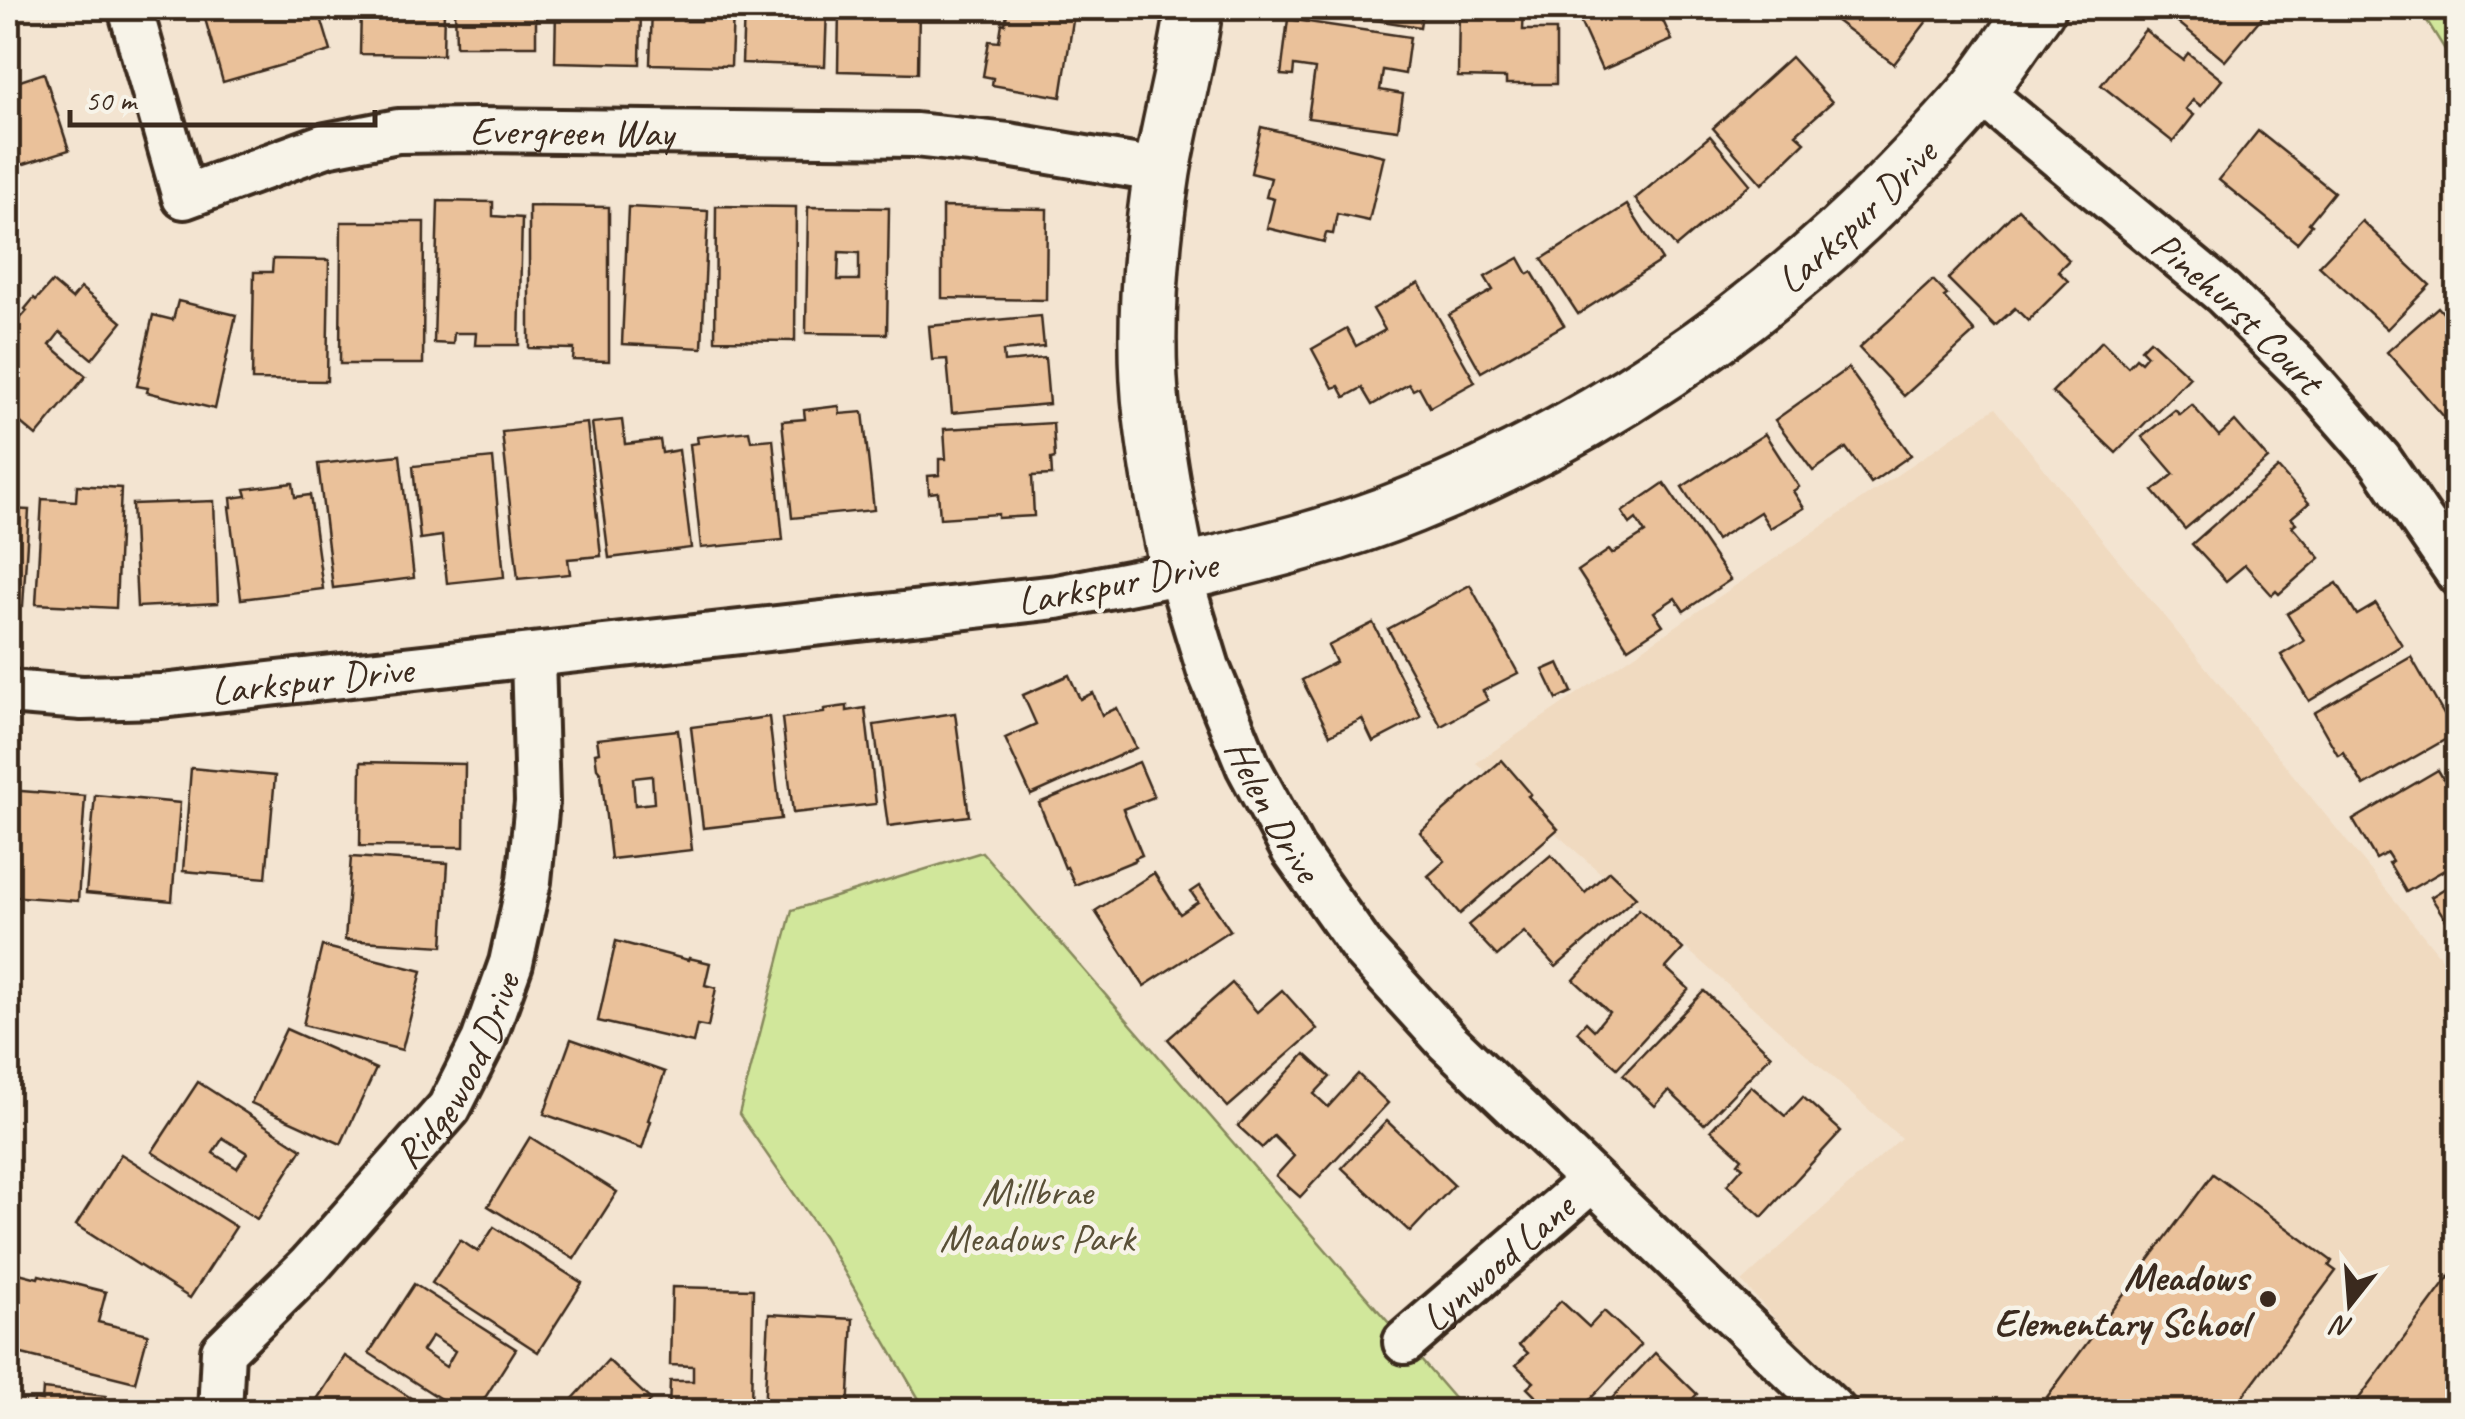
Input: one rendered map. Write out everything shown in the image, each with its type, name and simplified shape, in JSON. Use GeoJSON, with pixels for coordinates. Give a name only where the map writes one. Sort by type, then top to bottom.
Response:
{"type":"FeatureCollection","features":[{"type":"Feature","properties":{"kind":"street","name":"Evergreen Way"},"geometry":{"type":"LineString","coordinates":[[130,8],[184,197],[326,145],[398,131],[915,136],[1008,146],[1162,171]]}},
{"type":"Feature","properties":{"kind":"street","name":"Helen Drive"},"geometry":{"type":"LineString","coordinates":[[1194,8],[1162,171],[1152,259],[1151,412],[1163,497],[1180,573],[1208,672],[1248,766],[1294,850],[1364,950],[1447,1040],[1834,1412]]}},
{"type":"Feature","properties":{"kind":"street","name":"Larkspur Drive"},"geometry":{"type":"LineString","coordinates":[[8,692],[82,698],[161,696],[1057,598],[1299,544],[1410,506],[1509,462],[1610,408],[1708,342],[1848,229],[1978,90],[2037,8]]}},
{"type":"Feature","properties":{"kind":"street","name":"Pinehurst Court"},"geometry":{"type":"LineString","coordinates":[[1978,90],[2223,294],[2303,372],[2380,460],[2458,574]]}},
{"type":"Feature","properties":{"kind":"street","name":"Ridgewood Drive"},"geometry":{"type":"LineString","coordinates":[[220,1412],[223,1351],[309,1266],[449,1108],[483,1041],[510,963],[529,882],[537,802],[533,656]]}},
{"type":"Feature","properties":{"kind":"street","name":"Lynwood Lane"},"geometry":{"type":"LineString","coordinates":[[1405,1342],[1592,1180]]}},
{"type":"Feature","properties":{"kind":"shaded area"},"geometry":{"type":"Polygon","coordinates":[[[1995,408],[2457,977],[2457,1411],[1859,1411],[1742,1282],[1901,1138],[1476,763],[1995,408]]]}},
{"type":"Feature","properties":{"kind":"green space"},"geometry":{"type":"Polygon","coordinates":[[[2419,8],[2457,8],[2457,69],[2419,8]]]}},
{"type":"Feature","properties":{"kind":"green space","name":"Millbrae Meadows Park"},"geometry":{"type":"Polygon","coordinates":[[[982,852],[1465,1411],[926,1411],[824,1237],[739,1114],[792,910],[982,852]]]}},
{"type":"Feature","properties":{"kind":"building"},"geometry":{"type":"Polygon","coordinates":[[[202,8],[318,8],[331,51],[223,82],[202,8]]]}},
{"type":"Feature","properties":{"kind":"building"},"geometry":{"type":"Polygon","coordinates":[[[361,8],[444,8],[443,55],[360,54],[361,8]]]}},
{"type":"Feature","properties":{"kind":"building"},"geometry":{"type":"Polygon","coordinates":[[[455,8],[536,8],[536,46],[456,46],[455,8]]]}},
{"type":"Feature","properties":{"kind":"building"},"geometry":{"type":"Polygon","coordinates":[[[556,8],[573,8],[573,17],[599,18],[600,8],[641,8],[640,64],[555,62],[556,8]]]}},
{"type":"Feature","properties":{"kind":"building"},"geometry":{"type":"Polygon","coordinates":[[[652,8],[684,8],[683,21],[701,21],[702,8],[733,8],[731,66],[650,64],[652,8]]]}},
{"type":"Feature","properties":{"kind":"building"},"geometry":{"type":"Polygon","coordinates":[[[744,8],[827,8],[825,66],[742,63],[744,8]]]}},
{"type":"Feature","properties":{"kind":"building"},"geometry":{"type":"Polygon","coordinates":[[[839,8],[919,8],[918,73],[838,71],[839,8]]]}},
{"type":"Feature","properties":{"kind":"building"},"geometry":{"type":"Polygon","coordinates":[[[1008,8],[1075,8],[1061,97],[992,85],[993,78],[983,76],[989,41],[999,42],[1008,8]]]}},
{"type":"Feature","properties":{"kind":"building"},"geometry":{"type":"Polygon","coordinates":[[[1284,8],[1423,8],[1420,27],[1318,11],[1317,18],[1283,12],[1284,8]]]}},
{"type":"Feature","properties":{"kind":"building"},"geometry":{"type":"Polygon","coordinates":[[[1459,8],[1524,8],[1523,30],[1556,30],[1556,84],[1506,84],[1506,78],[1458,77],[1459,8]]]}},
{"type":"Feature","properties":{"kind":"building"},"geometry":{"type":"Polygon","coordinates":[[[1574,8],[1657,8],[1672,40],[1602,70],[1574,8]]]}},
{"type":"Feature","properties":{"kind":"building"},"geometry":{"type":"Polygon","coordinates":[[[1838,8],[1937,8],[1894,64],[1831,17],[1838,8]]]}},
{"type":"Feature","properties":{"kind":"building"},"geometry":{"type":"Polygon","coordinates":[[[2161,8],[2261,8],[2266,12],[2225,61],[2161,8]]]}},
{"type":"Feature","properties":{"kind":"building"},"geometry":{"type":"Polygon","coordinates":[[[1288,19],[1410,37],[1405,74],[1383,70],[1380,90],[1403,94],[1398,130],[1308,118],[1315,69],[1294,66],[1293,76],[1281,75],[1288,19]]]}},
{"type":"Feature","properties":{"kind":"building"},"geometry":{"type":"Polygon","coordinates":[[[2145,30],[2183,60],[2188,53],[2222,80],[2201,106],[2193,100],[2186,109],[2194,115],[2173,142],[2101,85],[2145,30]]]}},
{"type":"Feature","properties":{"kind":"building"},"geometry":{"type":"Polygon","coordinates":[[[1791,57],[1832,102],[1796,134],[1805,142],[1762,184],[1713,128],[1791,57]]]}},
{"type":"Feature","properties":{"kind":"building"},"geometry":{"type":"Polygon","coordinates":[[[44,73],[69,150],[8,169],[8,85],[44,73]]]}},
{"type":"Feature","properties":{"kind":"building"},"geometry":{"type":"Polygon","coordinates":[[[1261,127],[1384,156],[1369,221],[1337,214],[1333,234],[1326,233],[1324,242],[1267,228],[1274,199],[1266,197],[1271,178],[1251,173],[1261,127]]]}},
{"type":"Feature","properties":{"kind":"building"},"geometry":{"type":"Polygon","coordinates":[[[2258,131],[2334,192],[2297,243],[2219,180],[2258,131]]]}},
{"type":"Feature","properties":{"kind":"building"},"geometry":{"type":"Polygon","coordinates":[[[1710,136],[1750,184],[1676,247],[1635,199],[1710,136]]]}},
{"type":"Feature","properties":{"kind":"building"},"geometry":{"type":"Polygon","coordinates":[[[438,201],[493,202],[493,216],[522,218],[519,345],[475,345],[476,333],[454,333],[453,344],[434,343],[438,201]]]}},
{"type":"Feature","properties":{"kind":"building"},"geometry":{"type":"Polygon","coordinates":[[[1627,205],[1662,260],[1578,314],[1542,259],[1627,205]]]}},
{"type":"Feature","properties":{"kind":"building"},"geometry":{"type":"Polygon","coordinates":[[[529,206],[609,207],[609,361],[573,360],[574,349],[529,348],[529,206]]]}},
{"type":"Feature","properties":{"kind":"building"},"geometry":{"type":"Polygon","coordinates":[[[716,206],[796,207],[795,341],[715,340],[716,206]]]}},
{"type":"Feature","properties":{"kind":"building"},"geometry":{"type":"Polygon","coordinates":[[[628,207],[708,211],[702,348],[622,344],[628,207]]]}},
{"type":"Feature","properties":{"kind":"building"},"geometry":{"type":"Polygon","coordinates":[[[808,207],[889,208],[887,334],[806,333],[808,207]],[[839,252],[838,280],[859,280],[859,253],[839,252]]]}},
{"type":"Feature","properties":{"kind":"building"},"geometry":{"type":"Polygon","coordinates":[[[942,207],[1047,209],[1046,300],[942,298],[942,207]]]}},
{"type":"Feature","properties":{"kind":"building"},"geometry":{"type":"Polygon","coordinates":[[[2018,209],[2069,260],[2058,271],[2068,281],[2028,321],[2015,308],[1995,326],[1948,279],[2018,209]]]}},
{"type":"Feature","properties":{"kind":"building"},"geometry":{"type":"Polygon","coordinates":[[[2362,221],[2430,285],[2387,329],[2319,266],[2362,221]]]}},
{"type":"Feature","properties":{"kind":"building"},"geometry":{"type":"Polygon","coordinates":[[[341,222],[424,222],[423,364],[340,364],[341,222]]]}},
{"type":"Feature","properties":{"kind":"building"},"geometry":{"type":"Polygon","coordinates":[[[1519,258],[1564,325],[1481,372],[1449,315],[1493,290],[1485,277],[1519,258]]]}},
{"type":"Feature","properties":{"kind":"building"},"geometry":{"type":"Polygon","coordinates":[[[273,259],[329,260],[327,381],[252,380],[254,272],[272,272],[273,259]]]}},
{"type":"Feature","properties":{"kind":"building"},"geometry":{"type":"Polygon","coordinates":[[[1933,280],[1975,332],[1904,396],[1859,348],[1933,280]]]}},
{"type":"Feature","properties":{"kind":"building"},"geometry":{"type":"Polygon","coordinates":[[[52,282],[72,299],[81,288],[122,322],[92,359],[60,332],[50,345],[86,376],[36,436],[8,412],[8,326],[11,329],[34,298],[52,282]]]}},
{"type":"Feature","properties":{"kind":"building"},"geometry":{"type":"Polygon","coordinates":[[[1419,283],[1475,382],[1430,407],[1419,387],[1413,390],[1409,384],[1372,405],[1362,388],[1345,397],[1339,386],[1333,388],[1312,349],[1347,329],[1356,346],[1385,330],[1373,309],[1419,283]]]}},
{"type":"Feature","properties":{"kind":"building"},"geometry":{"type":"Polygon","coordinates":[[[178,301],[236,315],[215,409],[137,386],[153,315],[173,320],[178,301]]]}},
{"type":"Feature","properties":{"kind":"building"},"geometry":{"type":"Polygon","coordinates":[[[2438,307],[2458,330],[2458,409],[2446,419],[2387,352],[2438,307]]]}},
{"type":"Feature","properties":{"kind":"building"},"geometry":{"type":"Polygon","coordinates":[[[1041,316],[1044,347],[1003,351],[1004,362],[1045,358],[1049,404],[952,413],[947,359],[932,360],[929,326],[1041,316]]]}},
{"type":"Feature","properties":{"kind":"building"},"geometry":{"type":"Polygon","coordinates":[[[2150,340],[2190,377],[2116,453],[2052,392],[2102,341],[2128,367],[2136,358],[2141,362],[2147,355],[2141,349],[2150,340]]]}},
{"type":"Feature","properties":{"kind":"building"},"geometry":{"type":"Polygon","coordinates":[[[1848,368],[1911,455],[1871,483],[1846,448],[1813,471],[1775,420],[1848,368]]]}},
{"type":"Feature","properties":{"kind":"building"},"geometry":{"type":"Polygon","coordinates":[[[2192,405],[2219,436],[2235,421],[2268,459],[2185,529],[2153,491],[2174,474],[2142,437],[2175,410],[2180,415],[2192,405]]]}},
{"type":"Feature","properties":{"kind":"building"},"geometry":{"type":"Polygon","coordinates":[[[839,406],[840,414],[863,412],[874,510],[792,518],[782,421],[805,419],[804,410],[839,406]]]}},
{"type":"Feature","properties":{"kind":"building"},"geometry":{"type":"Polygon","coordinates":[[[622,420],[625,444],[660,440],[662,453],[679,450],[691,548],[609,558],[592,423],[622,420]]]}},
{"type":"Feature","properties":{"kind":"building"},"geometry":{"type":"Polygon","coordinates":[[[587,423],[601,556],[568,559],[570,574],[518,579],[502,432],[587,423]]]}},
{"type":"Feature","properties":{"kind":"building"},"geometry":{"type":"Polygon","coordinates":[[[1053,423],[1052,475],[1032,476],[1034,516],[940,518],[938,492],[929,493],[928,476],[939,475],[939,459],[946,459],[944,429],[1053,423]]]}},
{"type":"Feature","properties":{"kind":"building"},"geometry":{"type":"Polygon","coordinates":[[[749,431],[751,441],[773,439],[783,540],[701,548],[690,444],[698,443],[697,437],[749,431]]]}},
{"type":"Feature","properties":{"kind":"building"},"geometry":{"type":"Polygon","coordinates":[[[1765,434],[1799,487],[1793,491],[1804,508],[1770,528],[1760,512],[1716,540],[1682,487],[1765,434]]]}},
{"type":"Feature","properties":{"kind":"building"},"geometry":{"type":"Polygon","coordinates":[[[400,455],[414,578],[333,588],[318,464],[400,455]]]}},
{"type":"Feature","properties":{"kind":"building"},"geometry":{"type":"Polygon","coordinates":[[[493,458],[504,577],[447,583],[442,536],[420,539],[413,466],[493,458]]]}},
{"type":"Feature","properties":{"kind":"building"},"geometry":{"type":"Polygon","coordinates":[[[2278,468],[2309,503],[2291,518],[2296,523],[2292,526],[2320,558],[2279,594],[2276,591],[2272,595],[2245,565],[2226,581],[2192,544],[2278,468]]]}},
{"type":"Feature","properties":{"kind":"building"},"geometry":{"type":"Polygon","coordinates":[[[293,483],[295,497],[310,495],[323,589],[241,599],[231,498],[247,496],[245,489],[293,483]]]}},
{"type":"Feature","properties":{"kind":"building"},"geometry":{"type":"Polygon","coordinates":[[[1664,483],[1730,580],[1684,611],[1675,598],[1654,612],[1663,625],[1628,648],[1578,571],[1645,533],[1636,519],[1630,524],[1622,512],[1664,483]]]}},
{"type":"Feature","properties":{"kind":"building"},"geometry":{"type":"Polygon","coordinates":[[[77,485],[121,488],[116,608],[36,604],[42,499],[76,501],[77,485]]]}},
{"type":"Feature","properties":{"kind":"building"},"geometry":{"type":"Polygon","coordinates":[[[214,501],[218,603],[137,607],[132,504],[214,501]]]}},
{"type":"Feature","properties":{"kind":"building"},"geometry":{"type":"Polygon","coordinates":[[[8,509],[29,510],[23,606],[8,605],[8,509]]]}},
{"type":"Feature","properties":{"kind":"building"},"geometry":{"type":"Polygon","coordinates":[[[2337,583],[2357,615],[2376,604],[2402,645],[2309,701],[2281,655],[2304,641],[2287,614],[2337,583]]]}},
{"type":"Feature","properties":{"kind":"building"},"geometry":{"type":"Polygon","coordinates":[[[1470,585],[1518,673],[1483,691],[1488,700],[1441,726],[1388,629],[1470,585]]]}},
{"type":"Feature","properties":{"kind":"building"},"geometry":{"type":"Polygon","coordinates":[[[1373,623],[1421,717],[1373,742],[1362,719],[1330,735],[1302,680],[1336,662],[1328,646],[1373,623]]]}},
{"type":"Feature","properties":{"kind":"building"},"geometry":{"type":"Polygon","coordinates":[[[2411,657],[2455,734],[2364,786],[2343,752],[2338,755],[2314,713],[2411,657]]]}},
{"type":"Feature","properties":{"kind":"building"},"geometry":{"type":"Polygon","coordinates":[[[1559,663],[1572,692],[1557,699],[1543,670],[1559,663]]]}},
{"type":"Feature","properties":{"kind":"building"},"geometry":{"type":"Polygon","coordinates":[[[1069,675],[1080,699],[1093,693],[1102,715],[1117,708],[1136,748],[1031,795],[1005,738],[1036,724],[1023,695],[1069,675]]]}},
{"type":"Feature","properties":{"kind":"building"},"geometry":{"type":"Polygon","coordinates":[[[847,706],[847,711],[865,708],[876,804],[793,813],[782,718],[847,706]]]}},
{"type":"Feature","properties":{"kind":"building"},"geometry":{"type":"Polygon","coordinates":[[[955,713],[969,816],[888,826],[874,725],[955,713]]]}},
{"type":"Feature","properties":{"kind":"building"},"geometry":{"type":"Polygon","coordinates":[[[769,717],[781,819],[703,828],[691,727],[769,717]]]}},
{"type":"Feature","properties":{"kind":"building"},"geometry":{"type":"Polygon","coordinates":[[[678,730],[692,850],[611,859],[595,753],[599,752],[597,739],[678,730]],[[652,776],[633,778],[635,805],[654,803],[652,776]]]}},
{"type":"Feature","properties":{"kind":"building"},"geometry":{"type":"Polygon","coordinates":[[[1502,760],[1558,829],[1460,914],[1428,876],[1445,861],[1420,832],[1502,760]]]}},
{"type":"Feature","properties":{"kind":"building"},"geometry":{"type":"Polygon","coordinates":[[[361,762],[465,764],[464,847],[360,846],[361,762]]]}},
{"type":"Feature","properties":{"kind":"building"},"geometry":{"type":"Polygon","coordinates":[[[1139,762],[1154,797],[1123,809],[1142,855],[1075,885],[1039,803],[1139,762]]]}},
{"type":"Feature","properties":{"kind":"building"},"geometry":{"type":"Polygon","coordinates":[[[191,768],[275,776],[266,878],[183,871],[191,768]]]}},
{"type":"Feature","properties":{"kind":"building"},"geometry":{"type":"Polygon","coordinates":[[[2438,770],[2458,803],[2458,862],[2406,892],[2387,853],[2376,859],[2353,820],[2438,770]]]}},
{"type":"Feature","properties":{"kind":"building"},"geometry":{"type":"Polygon","coordinates":[[[8,790],[85,796],[78,901],[8,896],[8,790]]]}},
{"type":"Feature","properties":{"kind":"building"},"geometry":{"type":"Polygon","coordinates":[[[95,795],[180,803],[172,901],[86,893],[95,795]]]}},
{"type":"Feature","properties":{"kind":"building"},"geometry":{"type":"Polygon","coordinates":[[[1551,855],[1585,893],[1609,871],[1636,897],[1556,967],[1524,932],[1497,956],[1468,925],[1551,855]]]}},
{"type":"Feature","properties":{"kind":"building"},"geometry":{"type":"Polygon","coordinates":[[[351,857],[448,863],[443,946],[345,940],[351,857]]]}},
{"type":"Feature","properties":{"kind":"building"},"geometry":{"type":"Polygon","coordinates":[[[1154,873],[1180,914],[1198,902],[1191,892],[1200,886],[1230,930],[1144,986],[1095,911],[1154,873]]]}},
{"type":"Feature","properties":{"kind":"building"},"geometry":{"type":"Polygon","coordinates":[[[2458,880],[2458,939],[2431,897],[2458,880]]]}},
{"type":"Feature","properties":{"kind":"building"},"geometry":{"type":"Polygon","coordinates":[[[1639,909],[1683,949],[1666,968],[1689,989],[1617,1068],[1577,1032],[1586,1022],[1594,1030],[1609,1012],[1574,980],[1639,909]]]}},
{"type":"Feature","properties":{"kind":"building"},"geometry":{"type":"Polygon","coordinates":[[[616,941],[710,963],[705,985],[716,988],[708,1027],[697,1025],[693,1043],[598,1021],[616,941]]]}},
{"type":"Feature","properties":{"kind":"building"},"geometry":{"type":"Polygon","coordinates":[[[322,946],[422,971],[402,1050],[303,1025],[322,946]]]}},
{"type":"Feature","properties":{"kind":"building"},"geometry":{"type":"Polygon","coordinates":[[[1232,983],[1257,1012],[1282,990],[1317,1029],[1228,1107],[1168,1039],[1232,983]]]}},
{"type":"Feature","properties":{"kind":"building"},"geometry":{"type":"Polygon","coordinates":[[[1704,991],[1771,1055],[1704,1124],[1669,1091],[1655,1106],[1623,1075],[1704,991]]]}},
{"type":"Feature","properties":{"kind":"building"},"geometry":{"type":"Polygon","coordinates":[[[286,1029],[376,1069],[341,1144],[251,1103],[286,1029]]]}},
{"type":"Feature","properties":{"kind":"building"},"geometry":{"type":"Polygon","coordinates":[[[571,1039],[665,1072],[642,1149],[544,1114],[571,1039]]]}},
{"type":"Feature","properties":{"kind":"building"},"geometry":{"type":"Polygon","coordinates":[[[1305,1054],[1330,1077],[1314,1094],[1328,1107],[1358,1074],[1388,1103],[1300,1197],[1276,1176],[1294,1156],[1274,1136],[1262,1148],[1238,1126],[1305,1054]]]}},
{"type":"Feature","properties":{"kind":"building"},"geometry":{"type":"Polygon","coordinates":[[[198,1082],[302,1149],[257,1219],[152,1152],[198,1082]],[[223,1138],[213,1153],[237,1168],[247,1153],[223,1138]]]}},
{"type":"Feature","properties":{"kind":"building"},"geometry":{"type":"Polygon","coordinates":[[[1751,1086],[1785,1116],[1803,1097],[1841,1131],[1762,1217],[1727,1185],[1743,1167],[1738,1163],[1742,1158],[1711,1130],[1751,1086]]]}},
{"type":"Feature","properties":{"kind":"building"},"geometry":{"type":"Polygon","coordinates":[[[1387,1121],[1454,1185],[1410,1232],[1342,1168],[1387,1121]]]}},
{"type":"Feature","properties":{"kind":"building"},"geometry":{"type":"Polygon","coordinates":[[[530,1137],[617,1192],[574,1259],[488,1206],[530,1137]]]}},
{"type":"Feature","properties":{"kind":"building"},"geometry":{"type":"Polygon","coordinates":[[[121,1154],[236,1227],[190,1298],[76,1225],[121,1154]]]}},
{"type":"Feature","properties":{"kind":"building"},"geometry":{"type":"Polygon","coordinates":[[[2213,1174],[2332,1261],[2329,1266],[2336,1271],[2231,1412],[2067,1412],[2047,1397],[2213,1174]]]}},
{"type":"Feature","properties":{"kind":"building"},"geometry":{"type":"Polygon","coordinates":[[[494,1227],[582,1283],[538,1352],[432,1283],[460,1240],[478,1252],[494,1227]]]}},
{"type":"Feature","properties":{"kind":"building"},"geometry":{"type":"Polygon","coordinates":[[[2458,1265],[2458,1412],[2349,1412],[2458,1265]]]}},
{"type":"Feature","properties":{"kind":"building"},"geometry":{"type":"Polygon","coordinates":[[[11,1271],[106,1292],[98,1322],[148,1334],[135,1382],[18,1353],[19,1348],[8,1345],[11,1271]]]}},
{"type":"Feature","properties":{"kind":"building"},"geometry":{"type":"Polygon","coordinates":[[[414,1284],[516,1349],[476,1412],[461,1412],[369,1353],[414,1284]],[[432,1336],[422,1351],[446,1367],[455,1351],[432,1336]]]}},
{"type":"Feature","properties":{"kind":"building"},"geometry":{"type":"Polygon","coordinates":[[[672,1287],[753,1289],[751,1412],[669,1412],[670,1381],[693,1381],[693,1366],[670,1365],[672,1287]]]}},
{"type":"Feature","properties":{"kind":"building"},"geometry":{"type":"Polygon","coordinates":[[[1561,1301],[1589,1327],[1604,1311],[1641,1345],[1578,1412],[1551,1412],[1527,1388],[1534,1382],[1516,1365],[1528,1353],[1519,1345],[1561,1301]]]}},
{"type":"Feature","properties":{"kind":"building"},"geometry":{"type":"Polygon","coordinates":[[[769,1314],[853,1319],[848,1412],[764,1412],[769,1314]]]}},
{"type":"Feature","properties":{"kind":"building"},"geometry":{"type":"Polygon","coordinates":[[[1655,1353],[1697,1394],[1685,1407],[1690,1412],[1599,1412],[1655,1353]]]}},
{"type":"Feature","properties":{"kind":"building"},"geometry":{"type":"Polygon","coordinates":[[[345,1356],[433,1412],[326,1412],[314,1404],[345,1356]]]}},
{"type":"Feature","properties":{"kind":"building"},"geometry":{"type":"Polygon","coordinates":[[[608,1360],[651,1400],[641,1412],[561,1412],[608,1360]]]}},
{"type":"Feature","properties":{"kind":"building"},"geometry":{"type":"Polygon","coordinates":[[[43,1389],[106,1396],[105,1412],[33,1412],[34,1400],[42,1401],[43,1389]]]}},
{"type":"Feature","properties":{"kind":"place","name":"Meadows Elementary School"},"geometry":{"type":"Point","coordinates":[2268,1299]}}]}
